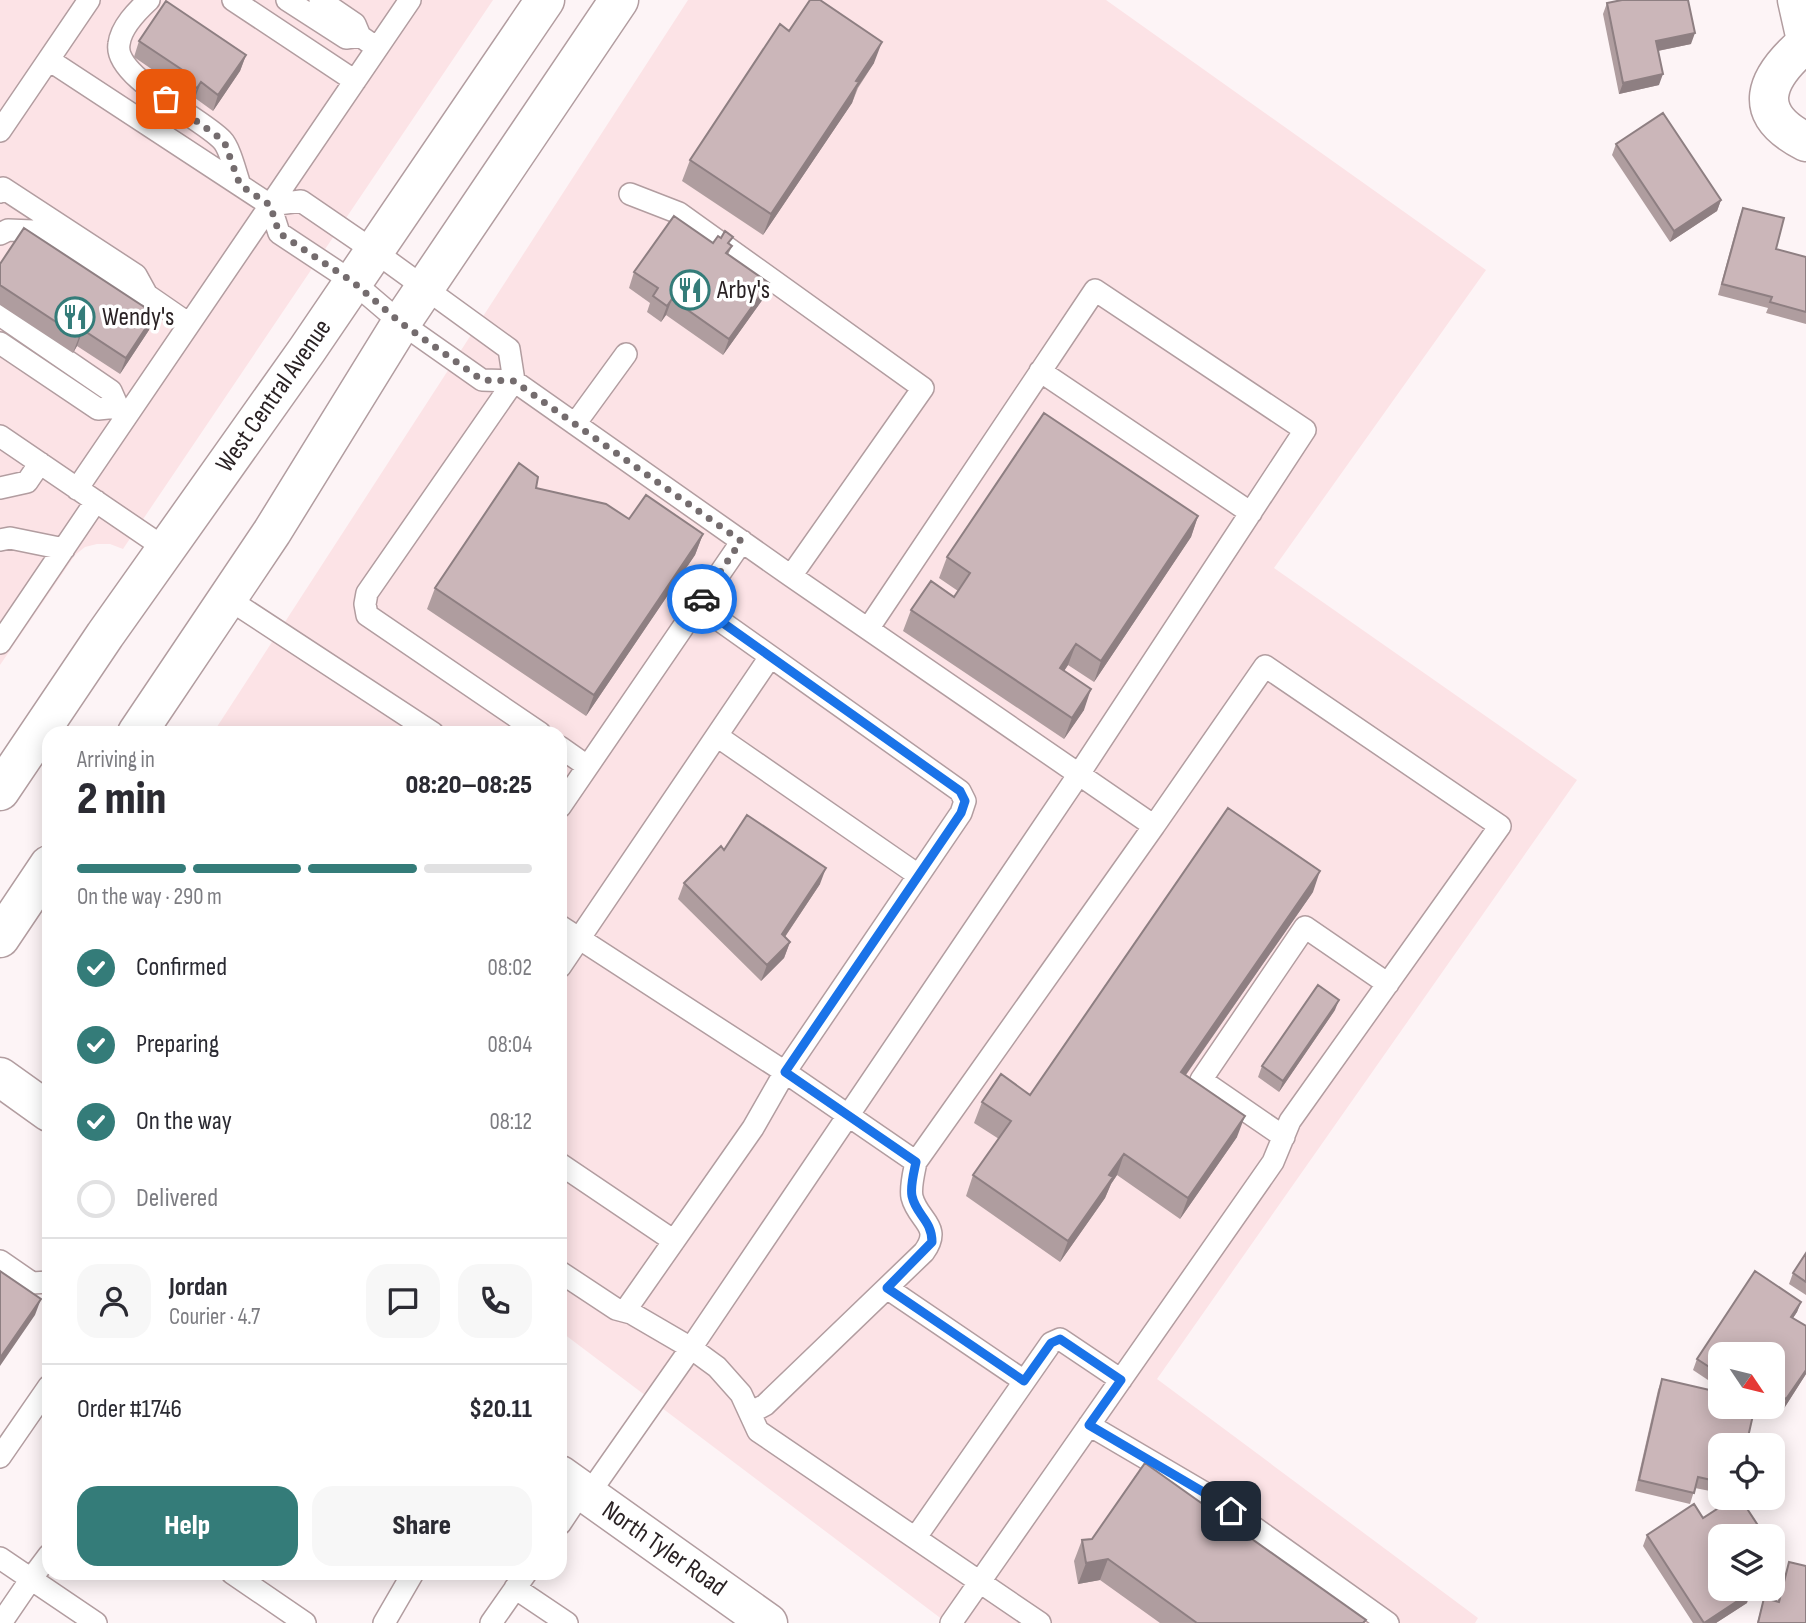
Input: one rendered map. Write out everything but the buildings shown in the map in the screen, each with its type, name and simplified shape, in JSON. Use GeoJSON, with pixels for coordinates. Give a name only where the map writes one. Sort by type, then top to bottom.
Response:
{"type":"FeatureCollection","features":[{"type":"Feature","properties":{"kind":"main road","name":"West Central Avenue"},"geometry":{"type":"LineString","coordinates":[[45,726],[545,0]]}},
{"type":"Feature","properties":{"kind":"main road"},"geometry":{"type":"LineString","coordinates":[[142,726],[279,521],[401,323],[619,0]]}},
{"type":"Feature","properties":{"kind":"main road"},"geometry":{"type":"LineString","coordinates":[[1797,0],[1806,42],[1791,55],[1769,87],[1769,104],[1785,130],[1806,142]]}},
{"type":"Feature","properties":{"kind":"main road","name":"West Central Avenue"},"geometry":{"type":"LineString","coordinates":[[0,791],[42,730]]}},
{"type":"Feature","properties":{"kind":"main road"},"geometry":{"type":"LineString","coordinates":[[0,938],[42,875]]}},
{"type":"Feature","properties":{"kind":"main road"},"geometry":{"type":"LineString","coordinates":[[0,1077],[42,1107]]}},
{"type":"Feature","properties":{"kind":"main road","name":"North Tyler Road"},"geometry":{"type":"LineString","coordinates":[[577,1487],[768,1623]]}},
{"type":"Feature","properties":{"kind":"lane"},"geometry":{"type":"LineString","coordinates":[[0,131],[89,0]]}},
{"type":"Feature","properties":{"kind":"lane"},"geometry":{"type":"LineString","coordinates":[[149,0],[132,15],[118,44],[122,61],[147,84],[224,141],[240,185]]}},
{"type":"Feature","properties":{"kind":"lane"},"geometry":{"type":"LineString","coordinates":[[233,0],[355,81]]}},
{"type":"Feature","properties":{"kind":"lane"},"geometry":{"type":"LineString","coordinates":[[287,0],[346,38],[360,36]]}},
{"type":"Feature","properties":{"kind":"lane"},"geometry":{"type":"LineString","coordinates":[[320,0],[355,23],[360,36],[377,48]]}},
{"type":"Feature","properties":{"kind":"lane"},"geometry":{"type":"LineString","coordinates":[[77,488],[123,410],[189,324],[410,0]]}},
{"type":"Feature","properties":{"kind":"lane"},"geometry":{"type":"LineString","coordinates":[[49,60],[270,205],[279,233],[353,282],[401,323],[482,380],[514,381],[1154,826]]}},
{"type":"Feature","properties":{"kind":"lane"},"geometry":{"type":"LineString","coordinates":[[0,192],[4,188],[136,275],[148,295],[189,324]]}},
{"type":"Feature","properties":{"kind":"lane"},"geometry":{"type":"LineString","coordinates":[[630,194],[679,213],[923,388],[791,576]]}},
{"type":"Feature","properties":{"kind":"lane"},"geometry":{"type":"LineString","coordinates":[[270,205],[301,201],[509,349],[514,381],[367,593],[365,604],[367,615],[530,726]]}},
{"type":"Feature","properties":{"kind":"lane"},"geometry":{"type":"LineString","coordinates":[[0,234],[8,230],[33,231],[129,292],[148,295]]}},
{"type":"Feature","properties":{"kind":"lane"},"geometry":{"type":"LineString","coordinates":[[567,1509],[577,1487],[691,1348],[1079,774],[1305,430],[1095,290],[868,629]]}},
{"type":"Feature","properties":{"kind":"lane"},"geometry":{"type":"LineString","coordinates":[[0,315],[111,391],[123,410]]}},
{"type":"Feature","properties":{"kind":"lane"},"geometry":{"type":"LineString","coordinates":[[0,343],[99,409],[123,410]]}},
{"type":"Feature","properties":{"kind":"lane"},"geometry":{"type":"LineString","coordinates":[[575,424],[626,354]]}},
{"type":"Feature","properties":{"kind":"lane"},"geometry":{"type":"LineString","coordinates":[[1040,371],[1251,513]]}},
{"type":"Feature","properties":{"kind":"lane"},"geometry":{"type":"LineString","coordinates":[[0,436],[166,549]]}},
{"type":"Feature","properties":{"kind":"lane"},"geometry":{"type":"LineString","coordinates":[[0,488],[27,482],[40,463]]}},
{"type":"Feature","properties":{"kind":"lane"},"geometry":{"type":"LineString","coordinates":[[0,643],[96,501]]}},
{"type":"Feature","properties":{"kind":"lane"},"geometry":{"type":"LineString","coordinates":[[0,540],[10,538],[64,549]]}},
{"type":"Feature","properties":{"kind":"lane"},"geometry":{"type":"LineString","coordinates":[[567,796],[741,541]]}},
{"type":"Feature","properties":{"kind":"lane"},"geometry":{"type":"LineString","coordinates":[[227,598],[422,726]]}},
{"type":"Feature","properties":{"kind":"lane"},"geometry":{"type":"LineString","coordinates":[[625,1311],[753,1128],[785,1072],[961,813],[965,801],[960,791],[698,604]]}},
{"type":"Feature","properties":{"kind":"lane"},"geometry":{"type":"LineString","coordinates":[[567,957],[770,657]]}},
{"type":"Feature","properties":{"kind":"lane"},"geometry":{"type":"LineString","coordinates":[[750,1413],[765,1405],[932,1242],[932,1230],[919,1212],[912,1195],[916,1162],[1265,666],[1500,826],[1290,1121],[1273,1162],[951,1623]]}},
{"type":"Feature","properties":{"kind":"lane"},"geometry":{"type":"LineString","coordinates":[[717,736],[918,875]]}},
{"type":"Feature","properties":{"kind":"lane"},"geometry":{"type":"LineString","coordinates":[[567,752],[587,766]]}},
{"type":"Feature","properties":{"kind":"lane"},"geometry":{"type":"LineString","coordinates":[[1284,1137],[1201,1080],[1305,927],[1388,984]]}},
{"type":"Feature","properties":{"kind":"lane"},"geometry":{"type":"LineString","coordinates":[[567,931],[785,1072],[916,1162]]}},
{"type":"Feature","properties":{"kind":"lane"},"geometry":{"type":"LineString","coordinates":[[567,1169],[674,1241]]}},
{"type":"Feature","properties":{"kind":"lane"},"geometry":{"type":"LineString","coordinates":[[0,1261],[32,1283],[42,1282]]}},
{"type":"Feature","properties":{"kind":"lane"},"geometry":{"type":"LineString","coordinates":[[567,1277],[616,1309],[625,1311],[691,1348],[717,1367],[741,1395],[758,1431],[1040,1623]]}},
{"type":"Feature","properties":{"kind":"lane"},"geometry":{"type":"LineString","coordinates":[[887,1288],[1024,1381]]}},
{"type":"Feature","properties":{"kind":"lane"},"geometry":{"type":"LineString","coordinates":[[916,1537],[1051,1343],[1060,1339],[1121,1380]]}},
{"type":"Feature","properties":{"kind":"lane"},"geometry":{"type":"LineString","coordinates":[[0,1457],[42,1396]]}},
{"type":"Feature","properties":{"kind":"lane"},"geometry":{"type":"LineString","coordinates":[[1089,1425],[1210,1496],[1388,1623]]}},
{"type":"Feature","properties":{"kind":"lane"},"geometry":{"type":"LineString","coordinates":[[0,1558],[96,1623]]}},
{"type":"Feature","properties":{"kind":"lane"},"geometry":{"type":"LineString","coordinates":[[1,1623],[42,1564]]}},
{"type":"Feature","properties":{"kind":"lane"},"geometry":{"type":"LineString","coordinates":[[242,1580],[305,1623]]}},
{"type":"Feature","properties":{"kind":"lane"},"geometry":{"type":"LineString","coordinates":[[384,1623],[409,1580]]}},
{"type":"Feature","properties":{"kind":"lane"},"geometry":{"type":"LineString","coordinates":[[491,1623],[520,1581],[567,1623]]}},
{"type":"Feature","properties":{"kind":"shaded area"},"geometry":{"type":"Polygon","coordinates":[[[0,0],[493,0],[123,549],[110,544],[97,544],[85,547],[75,555],[0,665],[0,0]]]}},
{"type":"Feature","properties":{"kind":"shaded area"},"geometry":{"type":"Polygon","coordinates":[[[688,0],[1106,0],[1486,270],[1274,568],[1577,780],[1157,1379],[1478,1618],[1475,1623],[947,1623],[567,1336],[567,726],[218,726],[688,0]]]}},
{"type":"Feature","properties":{"kind":"way so far"},"geometry":{"type":"LineString","coordinates":[[166,99],[224,141],[240,185],[270,205],[279,233],[353,282],[401,323],[482,380],[514,381],[741,541],[702,599]]}},
{"type":"Feature","properties":{"kind":"place","name":"Arby's"},"geometry":{"type":"Point","coordinates":[690,290]}},
{"type":"Feature","properties":{"kind":"place","name":"Wendy's"},"geometry":{"type":"Point","coordinates":[75,317]}},
{"type":"Feature","properties":{"kind":"route"},"geometry":{"type":"LineString","coordinates":[[702,599],[698,604],[716,618],[960,791],[965,801],[961,813],[785,1072],[916,1162],[912,1195],[919,1212],[932,1230],[932,1242],[887,1288],[1024,1381],[1051,1343],[1060,1339],[1121,1380],[1089,1425],[1231,1511]]}}]}
